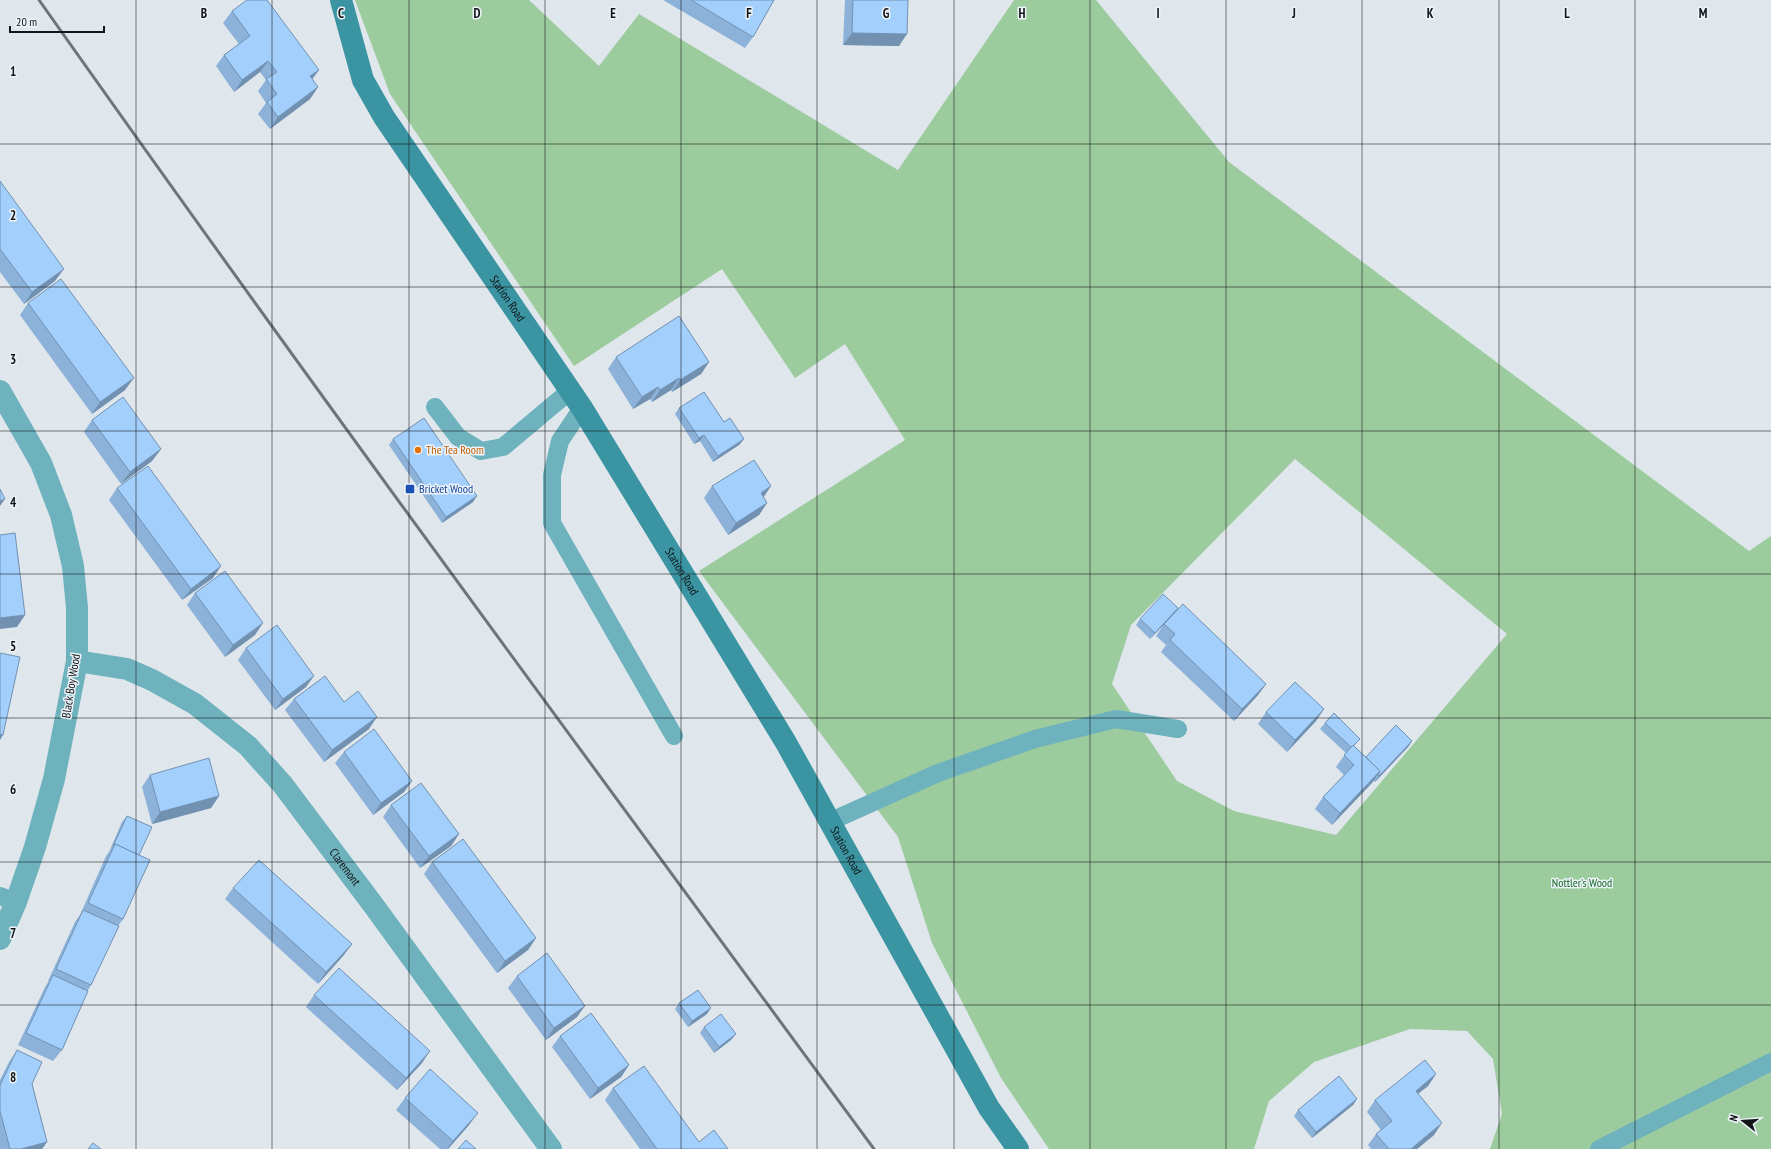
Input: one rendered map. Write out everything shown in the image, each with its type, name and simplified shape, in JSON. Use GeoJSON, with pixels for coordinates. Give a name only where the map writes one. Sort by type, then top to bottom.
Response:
{"type":"FeatureCollection","features":[{"type":"Feature","properties":{"kind":"street","name":"Station Road"},"geometry":{"type":"LineString","coordinates":[[341,0],[363,80],[384,117],[571,390],[784,741],[989,1108],[1018,1149]]}},
{"type":"Feature","properties":{"kind":"street","name":"Black Boy Wood"},"geometry":{"type":"LineString","coordinates":[[0,391],[41,464],[61,515],[73,566],[77,608],[77,661],[54,779],[35,846],[8,899],[0,939]]}},
{"type":"Feature","properties":{"kind":"street","name":"Claremont"},"geometry":{"type":"LineString","coordinates":[[77,661],[127,669],[152,680],[195,704],[248,746],[284,785],[552,1149]]}},
{"type":"Feature","properties":{"kind":"lane"},"geometry":{"type":"LineString","coordinates":[[435,407],[458,437],[481,451],[503,447],[571,390]]}},
{"type":"Feature","properties":{"kind":"lane"},"geometry":{"type":"LineString","coordinates":[[582,408],[560,441],[552,475],[552,523],[674,736]]}},
{"type":"Feature","properties":{"kind":"lane"},"geometry":{"type":"LineString","coordinates":[[829,822],[938,773],[1035,738],[1116,719],[1178,729]]}},
{"type":"Feature","properties":{"kind":"lane"},"geometry":{"type":"LineString","coordinates":[[1599,1149],[1771,1062]]}},
{"type":"Feature","properties":{"kind":"green space","name":"Nottler's Wood"},"geometry":{"type":"Polygon","coordinates":[[[355,0],[529,0],[599,66],[639,14],[898,170],[1014,0],[1096,0],[1229,162],[1749,551],[1771,536],[1771,1149],[1490,1149],[1502,1114],[1493,1059],[1467,1031],[1410,1029],[1314,1062],[1269,1101],[1254,1149],[1049,1149],[1001,1078],[932,943],[898,837],[699,571],[905,440],[845,344],[795,378],[722,269],[574,366],[390,94],[355,0]],[[1295,459],[1131,625],[1112,684],[1177,781],[1234,811],[1336,835],[1507,634],[1295,459]]]}},
{"type":"Feature","properties":{"kind":"building"},"geometry":{"type":"Polygon","coordinates":[[[247,0],[267,0],[319,70],[310,76],[318,87],[278,117],[267,102],[277,94],[266,79],[277,72],[268,61],[242,80],[224,55],[250,36],[232,11],[247,0]]]}},
{"type":"Feature","properties":{"kind":"building"},"geometry":{"type":"Polygon","coordinates":[[[691,0],[774,0],[753,37],[691,0]]]}},
{"type":"Feature","properties":{"kind":"building"},"geometry":{"type":"Polygon","coordinates":[[[853,0],[908,0],[907,34],[852,33],[853,0]]]}},
{"type":"Feature","properties":{"kind":"building"},"geometry":{"type":"Polygon","coordinates":[[[0,181],[64,269],[32,292],[0,249],[0,181]]]}},
{"type":"Feature","properties":{"kind":"building"},"geometry":{"type":"Polygon","coordinates":[[[61,279],[134,378],[100,402],[28,303],[61,279]]]}},
{"type":"Feature","properties":{"kind":"building"},"geometry":{"type":"Polygon","coordinates":[[[679,316],[709,362],[680,380],[679,378],[660,390],[658,387],[642,397],[616,357],[679,316]]]}},
{"type":"Feature","properties":{"kind":"building"},"geometry":{"type":"Polygon","coordinates":[[[704,392],[724,422],[730,418],[744,439],[718,456],[704,435],[699,438],[679,408],[704,392]]]}},
{"type":"Feature","properties":{"kind":"building"},"geometry":{"type":"Polygon","coordinates":[[[123,397],[161,449],[130,472],[92,420],[123,397]]]}},
{"type":"Feature","properties":{"kind":"building"},"geometry":{"type":"Polygon","coordinates":[[[424,418],[477,496],[446,517],[393,439],[424,418]]]}},
{"type":"Feature","properties":{"kind":"building"},"geometry":{"type":"Polygon","coordinates":[[[754,460],[771,486],[761,493],[767,503],[736,523],[712,486],[754,460]]]}},
{"type":"Feature","properties":{"kind":"building"},"geometry":{"type":"Polygon","coordinates":[[[148,466],[221,566],[191,589],[117,488],[148,466]]]}},
{"type":"Feature","properties":{"kind":"building"},"geometry":{"type":"Polygon","coordinates":[[[0,489],[5,499],[0,501],[0,489]]]}},
{"type":"Feature","properties":{"kind":"building"},"geometry":{"type":"Polygon","coordinates":[[[15,533],[25,615],[0,618],[0,535],[15,533]]]}},
{"type":"Feature","properties":{"kind":"building"},"geometry":{"type":"Polygon","coordinates":[[[225,571],[263,623],[233,645],[195,593],[225,571]]]}},
{"type":"Feature","properties":{"kind":"building"},"geometry":{"type":"Polygon","coordinates":[[[1163,594],[1178,608],[1155,633],[1140,619],[1163,594]]]}},
{"type":"Feature","properties":{"kind":"building"},"geometry":{"type":"Polygon","coordinates":[[[1183,604],[1266,684],[1242,709],[1170,640],[1175,634],[1164,624],[1183,604]]]}},
{"type":"Feature","properties":{"kind":"building"},"geometry":{"type":"Polygon","coordinates":[[[277,625],[314,676],[283,699],[246,648],[277,625]]]}},
{"type":"Feature","properties":{"kind":"building"},"geometry":{"type":"Polygon","coordinates":[[[0,653],[20,657],[3,735],[0,734],[0,653]]]}},
{"type":"Feature","properties":{"kind":"building"},"geometry":{"type":"Polygon","coordinates":[[[325,676],[344,702],[358,691],[377,717],[332,750],[294,699],[325,676]]]}},
{"type":"Feature","properties":{"kind":"building"},"geometry":{"type":"Polygon","coordinates":[[[1295,682],[1324,709],[1295,740],[1266,712],[1295,682]]]}},
{"type":"Feature","properties":{"kind":"building"},"geometry":{"type":"Polygon","coordinates":[[[1334,713],[1360,739],[1353,746],[1351,747],[1325,723],[1334,713]]]}},
{"type":"Feature","properties":{"kind":"building"},"geometry":{"type":"Polygon","coordinates":[[[1396,725],[1412,741],[1379,776],[1380,771],[1366,757],[1396,725]]]}},
{"type":"Feature","properties":{"kind":"building"},"geometry":{"type":"Polygon","coordinates":[[[374,729],[412,781],[381,803],[344,752],[374,729]]]}},
{"type":"Feature","properties":{"kind":"building"},"geometry":{"type":"Polygon","coordinates":[[[1353,745],[1380,771],[1340,813],[1323,797],[1354,765],[1344,755],[1353,745]]]}},
{"type":"Feature","properties":{"kind":"building"},"geometry":{"type":"Polygon","coordinates":[[[209,758],[219,796],[160,812],[150,775],[209,758]]]}},
{"type":"Feature","properties":{"kind":"building"},"geometry":{"type":"Polygon","coordinates":[[[421,783],[459,834],[429,856],[391,805],[421,783]]]}},
{"type":"Feature","properties":{"kind":"building"},"geometry":{"type":"Polygon","coordinates":[[[127,816],[152,827],[139,855],[115,844],[113,846],[127,816]]]}},
{"type":"Feature","properties":{"kind":"building"},"geometry":{"type":"Polygon","coordinates":[[[463,839],[536,938],[505,961],[432,862],[463,839]]]}},
{"type":"Feature","properties":{"kind":"building"},"geometry":{"type":"Polygon","coordinates":[[[115,844],[150,860],[123,919],[88,903],[115,844]]]}},
{"type":"Feature","properties":{"kind":"building"},"geometry":{"type":"Polygon","coordinates":[[[259,860],[352,944],[326,972],[233,888],[259,860]]]}},
{"type":"Feature","properties":{"kind":"building"},"geometry":{"type":"Polygon","coordinates":[[[83,910],[119,926],[91,985],[56,969],[83,910]]]}},
{"type":"Feature","properties":{"kind":"building"},"geometry":{"type":"Polygon","coordinates":[[[547,953],[585,1006],[554,1028],[517,976],[547,953]]]}},
{"type":"Feature","properties":{"kind":"building"},"geometry":{"type":"Polygon","coordinates":[[[339,968],[430,1051],[406,1078],[314,995],[339,968]]]}},
{"type":"Feature","properties":{"kind":"building"},"geometry":{"type":"Polygon","coordinates":[[[53,975],[88,991],[62,1050],[26,1033],[53,975]]]}},
{"type":"Feature","properties":{"kind":"building"},"geometry":{"type":"Polygon","coordinates":[[[698,990],[711,1008],[692,1021],[679,1003],[698,990]]]}},
{"type":"Feature","properties":{"kind":"building"},"geometry":{"type":"Polygon","coordinates":[[[591,1013],[629,1065],[598,1088],[560,1036],[591,1013]]]}},
{"type":"Feature","properties":{"kind":"building"},"geometry":{"type":"Polygon","coordinates":[[[721,1014],[736,1034],[719,1047],[704,1027],[721,1014]]]}},
{"type":"Feature","properties":{"kind":"building"},"geometry":{"type":"Polygon","coordinates":[[[17,1050],[42,1062],[32,1084],[47,1142],[21,1149],[10,1149],[0,1111],[0,1085],[17,1050]]]}},
{"type":"Feature","properties":{"kind":"building"},"geometry":{"type":"Polygon","coordinates":[[[1425,1060],[1436,1074],[1416,1091],[1442,1123],[1411,1149],[1389,1149],[1376,1134],[1392,1121],[1375,1100],[1425,1060]]]}},
{"type":"Feature","properties":{"kind":"building"},"geometry":{"type":"Polygon","coordinates":[[[644,1066],[699,1142],[714,1130],[728,1149],[657,1149],[613,1088],[644,1066]]]}},
{"type":"Feature","properties":{"kind":"building"},"geometry":{"type":"Polygon","coordinates":[[[430,1069],[478,1113],[453,1141],[405,1098],[430,1069]]]}},
{"type":"Feature","properties":{"kind":"building"},"geometry":{"type":"Polygon","coordinates":[[[1339,1076],[1357,1099],[1316,1132],[1298,1110],[1339,1076]]]}},
{"type":"Feature","properties":{"kind":"building"},"geometry":{"type":"Polygon","coordinates":[[[466,1140],[476,1149],[458,1149],[466,1140]]]}},
{"type":"Feature","properties":{"kind":"building"},"geometry":{"type":"Polygon","coordinates":[[[93,1143],[101,1149],[88,1149],[93,1143]]]}},
{"type":"Feature","properties":{"kind":"railway"},"geometry":{"type":"LineString","coordinates":[[39,0],[349,433],[874,1149]]}},
{"type":"Feature","properties":{"kind":"place","name":"The Tea Room"},"geometry":{"type":"Point","coordinates":[418,450]}},
{"type":"Feature","properties":{"kind":"place","name":"Bricket Wood"},"geometry":{"type":"Point","coordinates":[410,489]}}]}
